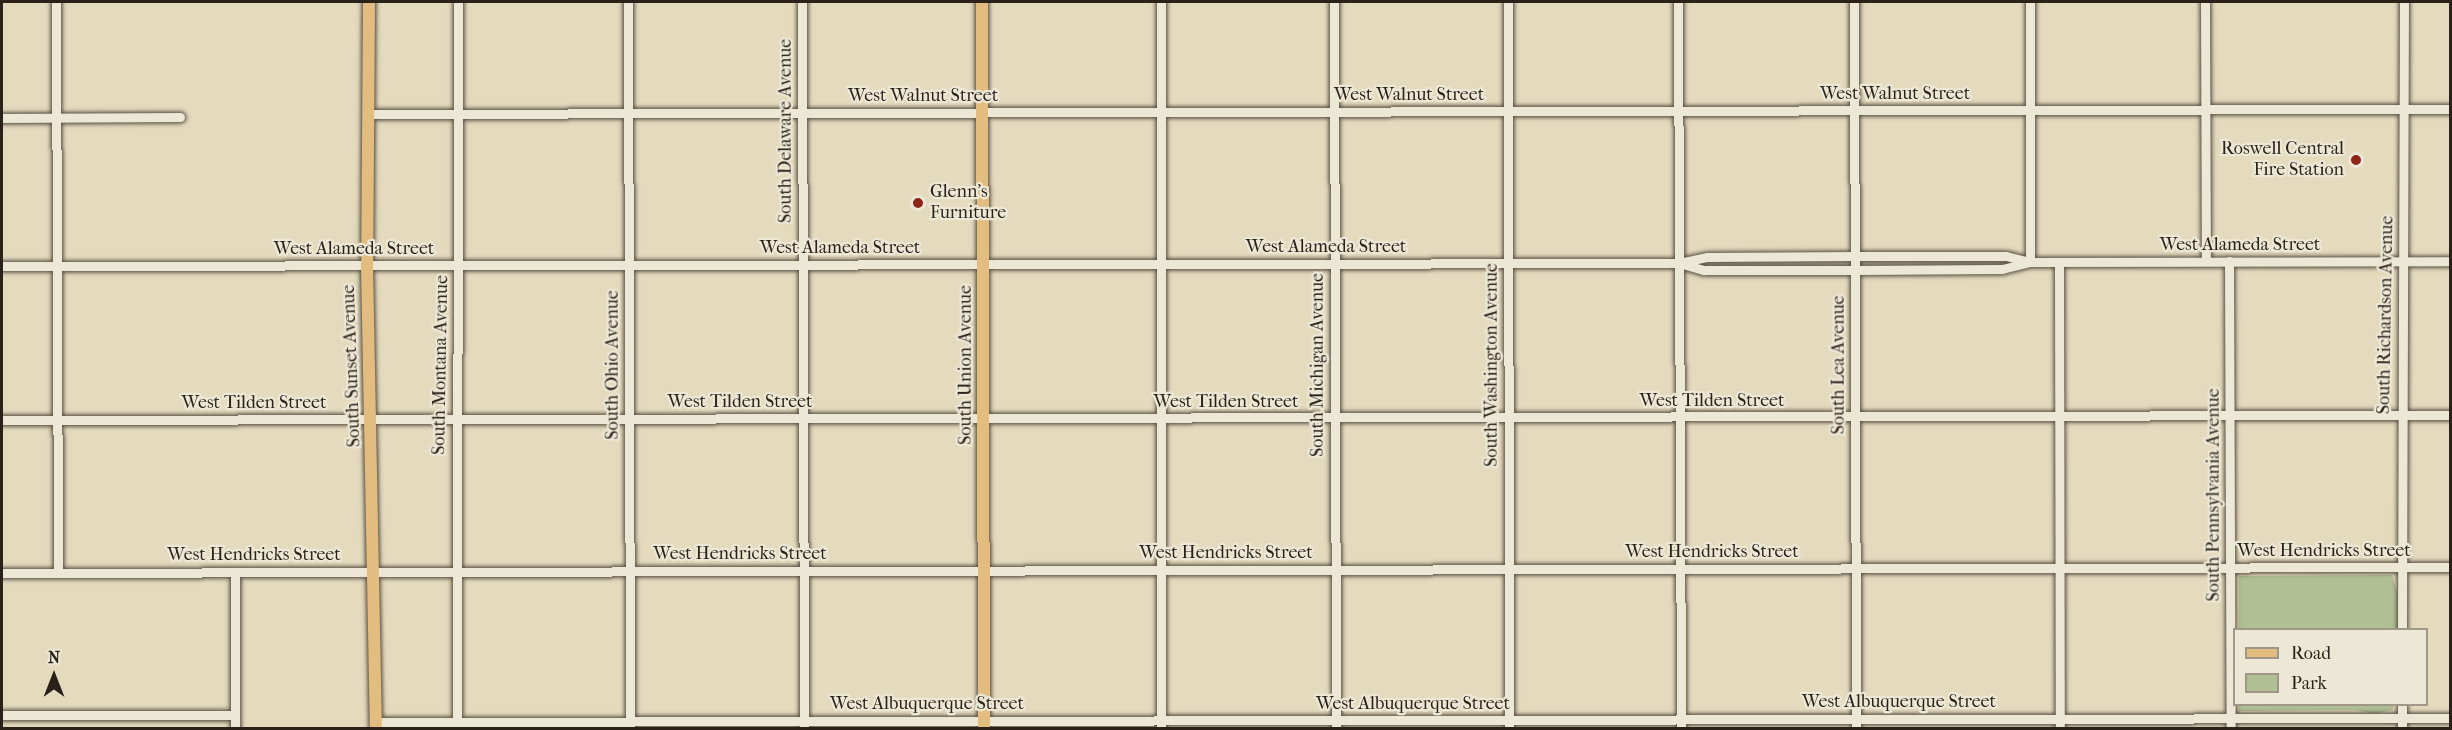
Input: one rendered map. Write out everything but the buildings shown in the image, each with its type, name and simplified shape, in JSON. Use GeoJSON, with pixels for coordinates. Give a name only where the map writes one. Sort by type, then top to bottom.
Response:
{"type":"FeatureCollection","features":[{"type":"Feature","properties":{"kind":"main road","name":"South Sunset Avenue"},"geometry":{"type":"LineString","coordinates":[[369,2],[367,266],[376,572],[376,725]]}},
{"type":"Feature","properties":{"kind":"main road","name":"South Union Avenue"},"geometry":{"type":"LineString","coordinates":[[982,2],[984,724]]}},
{"type":"Feature","properties":{"kind":"street"},"geometry":{"type":"LineString","coordinates":[[56,2],[58,573]]}},
{"type":"Feature","properties":{"kind":"street","name":"South Montana Avenue"},"geometry":{"type":"LineString","coordinates":[[457,725],[455,419],[459,265],[458,2]]}},
{"type":"Feature","properties":{"kind":"street","name":"South Ohio Avenue"},"geometry":{"type":"LineString","coordinates":[[628,2],[630,725]]}},
{"type":"Feature","properties":{"kind":"street","name":"South Delaware Avenue"},"geometry":{"type":"LineString","coordinates":[[802,2],[804,725]]}},
{"type":"Feature","properties":{"kind":"street"},"geometry":{"type":"LineString","coordinates":[[1161,2],[1161,724]]}},
{"type":"Feature","properties":{"kind":"street","name":"South Michigan Avenue"},"geometry":{"type":"LineString","coordinates":[[1334,2],[1336,724]]}},
{"type":"Feature","properties":{"kind":"street","name":"South Washington Avenue"},"geometry":{"type":"LineString","coordinates":[[1508,2],[1509,724]]}},
{"type":"Feature","properties":{"kind":"street"},"geometry":{"type":"LineString","coordinates":[[1678,2],[1681,724]]}},
{"type":"Feature","properties":{"kind":"street","name":"South Lea Avenue"},"geometry":{"type":"LineString","coordinates":[[1854,2],[1856,724]]}},
{"type":"Feature","properties":{"kind":"street"},"geometry":{"type":"LineString","coordinates":[[2030,2],[2030,262]]}},
{"type":"Feature","properties":{"kind":"street"},"geometry":{"type":"LineString","coordinates":[[2205,2],[2206,261]]}},
{"type":"Feature","properties":{"kind":"street","name":"South Richardson Avenue"},"geometry":{"type":"LineString","coordinates":[[2402,628],[2404,2]]}},
{"type":"Feature","properties":{"kind":"street","name":"West Walnut Street"},"geometry":{"type":"LineString","coordinates":[[368,114],[2451,109]]}},
{"type":"Feature","properties":{"kind":"street"},"geometry":{"type":"LineString","coordinates":[[2,118],[180,117]]}},
{"type":"Feature","properties":{"kind":"street","name":"West Alameda Street"},"geometry":{"type":"LineString","coordinates":[[2,266],[1679,263],[1707,257],[1855,256],[2006,256],[2030,262],[2451,261]]}},
{"type":"Feature","properties":{"kind":"street","name":"South Pennsylvania Avenue"},"geometry":{"type":"LineString","coordinates":[[2229,261],[2231,729]]}},
{"type":"Feature","properties":{"kind":"street","name":"West Alameda Street"},"geometry":{"type":"LineString","coordinates":[[1679,263],[1704,270],[1855,270],[2002,269],[2030,262]]}},
{"type":"Feature","properties":{"kind":"street"},"geometry":{"type":"LineString","coordinates":[[2059,262],[2060,723]]}},
{"type":"Feature","properties":{"kind":"street","name":"West Tilden Street"},"geometry":{"type":"LineString","coordinates":[[2,420],[2451,415]]}},
{"type":"Feature","properties":{"kind":"street","name":"West Hendricks Street"},"geometry":{"type":"LineString","coordinates":[[2,573],[2451,567]]}},
{"type":"Feature","properties":{"kind":"street"},"geometry":{"type":"LineString","coordinates":[[235,572],[235,729]]}},
{"type":"Feature","properties":{"kind":"street"},"geometry":{"type":"LineString","coordinates":[[2402,706],[2402,724]]}},
{"type":"Feature","properties":{"kind":"street"},"geometry":{"type":"LineString","coordinates":[[2,715],[235,715]]}},
{"type":"Feature","properties":{"kind":"street","name":"West Albuquerque Street"},"geometry":{"type":"LineString","coordinates":[[376,725],[1856,724],[2060,723],[2231,718],[2402,724],[2451,718]]}},
{"type":"Feature","properties":{"kind":"green space"},"geometry":{"type":"Polygon","coordinates":[[[2392,575],[2398,595],[2398,628],[2239,628],[2239,576],[2392,575]]]}},
{"type":"Feature","properties":{"kind":"green space"},"geometry":{"type":"Polygon","coordinates":[[[2239,706],[2393,706],[2393,710],[2374,714],[2355,710],[2239,711],[2239,706]]]}},
{"type":"Feature","properties":{"kind":"place","name":"Roswell Central Fire Station"},"geometry":{"type":"Point","coordinates":[2356,160]}},
{"type":"Feature","properties":{"kind":"place","name":"Glenn's Furniture"},"geometry":{"type":"Point","coordinates":[918,203]}}]}
